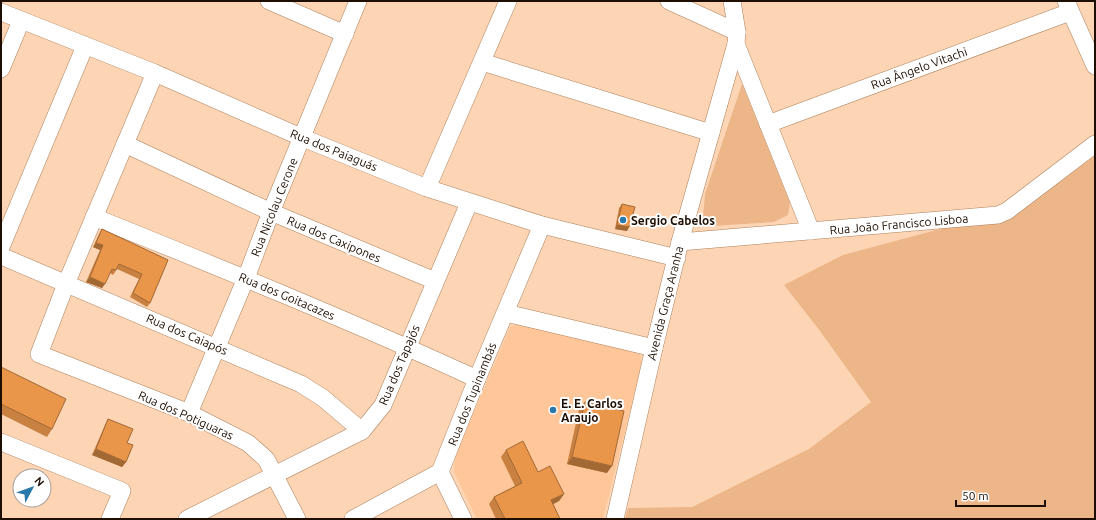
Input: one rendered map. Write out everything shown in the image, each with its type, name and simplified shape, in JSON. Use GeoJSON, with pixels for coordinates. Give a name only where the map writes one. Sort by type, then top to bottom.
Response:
{"type":"FeatureCollection","features":[{"type":"Feature","properties":{"kind":"street"},"geometry":{"type":"LineString","coordinates":[[269,1],[345,34]]}},
{"type":"Feature","properties":{"kind":"street","name":"Rua Nicolau Cerone"},"geometry":{"type":"LineString","coordinates":[[189,413],[246,278],[271,212],[303,138],[358,1]]}},
{"type":"Feature","properties":{"kind":"street"},"geometry":{"type":"LineString","coordinates":[[427,188],[508,1]]}},
{"type":"Feature","properties":{"kind":"street"},"geometry":{"type":"LineString","coordinates":[[669,1],[737,38]]}},
{"type":"Feature","properties":{"kind":"street"},"geometry":{"type":"LineString","coordinates":[[732,1],[737,38],[768,124],[810,231]]}},
{"type":"Feature","properties":{"kind":"street"},"geometry":{"type":"LineString","coordinates":[[1068,6],[1095,66]]}},
{"type":"Feature","properties":{"kind":"street","name":"Rua Ângelo Vitachi"},"geometry":{"type":"LineString","coordinates":[[768,124],[1068,6]]}},
{"type":"Feature","properties":{"kind":"street","name":"Rua dos Paiaguás"},"geometry":{"type":"LineString","coordinates":[[1,12],[155,73],[303,138],[427,188],[469,203],[542,225],[678,250]]}},
{"type":"Feature","properties":{"kind":"street"},"geometry":{"type":"LineString","coordinates":[[1,69],[21,21]]}},
{"type":"Feature","properties":{"kind":"street","name":"Avenida Graça Aranha"},"geometry":{"type":"LineString","coordinates":[[615,519],[678,250],[737,38]]}},
{"type":"Feature","properties":{"kind":"street"},"geometry":{"type":"LineString","coordinates":[[1,247],[85,46]]}},
{"type":"Feature","properties":{"kind":"street"},"geometry":{"type":"LineString","coordinates":[[482,62],[711,134]]}},
{"type":"Feature","properties":{"kind":"street"},"geometry":{"type":"LineString","coordinates":[[66,284],[155,73]]}},
{"type":"Feature","properties":{"kind":"street","name":"Rua dos Caxipones"},"geometry":{"type":"LineString","coordinates":[[125,144],[271,212],[435,281]]}},
{"type":"Feature","properties":{"kind":"street","name":"Rua João Francisco Lisboa"},"geometry":{"type":"LineString","coordinates":[[678,250],[810,231],[998,215],[1007,210],[1095,144]]}},
{"type":"Feature","properties":{"kind":"street","name":"Rua dos Tapajós"},"geometry":{"type":"LineString","coordinates":[[187,519],[276,476],[362,431],[383,405],[469,203]]}},
{"type":"Feature","properties":{"kind":"street","name":"Rua dos Goitacazes"},"geometry":{"type":"LineString","coordinates":[[94,217],[246,278],[407,346],[477,379]]}},
{"type":"Feature","properties":{"kind":"street","name":"Rua dos Tupinambás"},"geometry":{"type":"LineString","coordinates":[[440,472],[477,379],[542,225]]}},
{"type":"Feature","properties":{"kind":"street","name":"Rua dos Caiapós"},"geometry":{"type":"LineString","coordinates":[[1,256],[301,384],[322,398],[362,431]]}},
{"type":"Feature","properties":{"kind":"street","name":"Rua dos Potiguaras"},"geometry":{"type":"LineString","coordinates":[[66,284],[39,354],[189,413],[248,443],[266,459],[298,519]]}},
{"type":"Feature","properties":{"kind":"street"},"geometry":{"type":"LineString","coordinates":[[506,312],[654,348]]}},
{"type":"Feature","properties":{"kind":"street"},"geometry":{"type":"LineString","coordinates":[[1,442],[122,491],[110,519]]}},
{"type":"Feature","properties":{"kind":"street"},"geometry":{"type":"LineString","coordinates":[[353,519],[440,472],[463,519]]}},
{"type":"Feature","properties":{"kind":"shaded area"},"geometry":{"type":"Polygon","coordinates":[[[742,84],[790,203],[788,215],[774,222],[712,226],[703,217],[705,194],[742,84]]]}},
{"type":"Feature","properties":{"kind":"shaded area"},"geometry":{"type":"Polygon","coordinates":[[[1095,144],[1095,519],[625,519],[628,508],[692,507],[809,449],[871,402],[820,331],[784,285],[843,255],[1007,211],[1095,144]]]}},
{"type":"Feature","properties":{"kind":"shaded area","name":"E. E. Carlos Araujo"},"geometry":{"type":"Polygon","coordinates":[[[522,323],[631,349],[640,354],[642,363],[603,519],[477,519],[454,472],[455,457],[510,327],[522,323]]]}},
{"type":"Feature","properties":{"kind":"building","name":"Sergio Cabelos"},"geometry":{"type":"Polygon","coordinates":[[[622,204],[635,207],[629,227],[617,225],[622,204]]]}},
{"type":"Feature","properties":{"kind":"building"},"geometry":{"type":"Polygon","coordinates":[[[102,229],[168,260],[150,303],[133,293],[142,274],[119,264],[116,270],[112,269],[105,284],[90,277],[103,245],[96,243],[102,229]]]}},
{"type":"Feature","properties":{"kind":"building"},"geometry":{"type":"Polygon","coordinates":[[[1,367],[66,399],[52,429],[1,404],[1,367]]]}},
{"type":"Feature","properties":{"kind":"building"},"geometry":{"type":"Polygon","coordinates":[[[585,402],[624,411],[612,466],[572,457],[585,402]]]}},
{"type":"Feature","properties":{"kind":"building"},"geometry":{"type":"Polygon","coordinates":[[[108,419],[133,429],[127,443],[133,445],[126,462],[96,449],[108,419]]]}},
{"type":"Feature","properties":{"kind":"building"},"geometry":{"type":"Polygon","coordinates":[[[523,441],[538,472],[550,466],[564,494],[551,500],[560,519],[505,519],[494,497],[522,483],[506,450],[523,441]]]}},
{"type":"Feature","properties":{"kind":"place","name":"Sergio Cabelos"},"geometry":{"type":"Point","coordinates":[623,220]}},
{"type":"Feature","properties":{"kind":"place","name":"E. E. Carlos Araujo"},"geometry":{"type":"Point","coordinates":[553,410]}}]}
